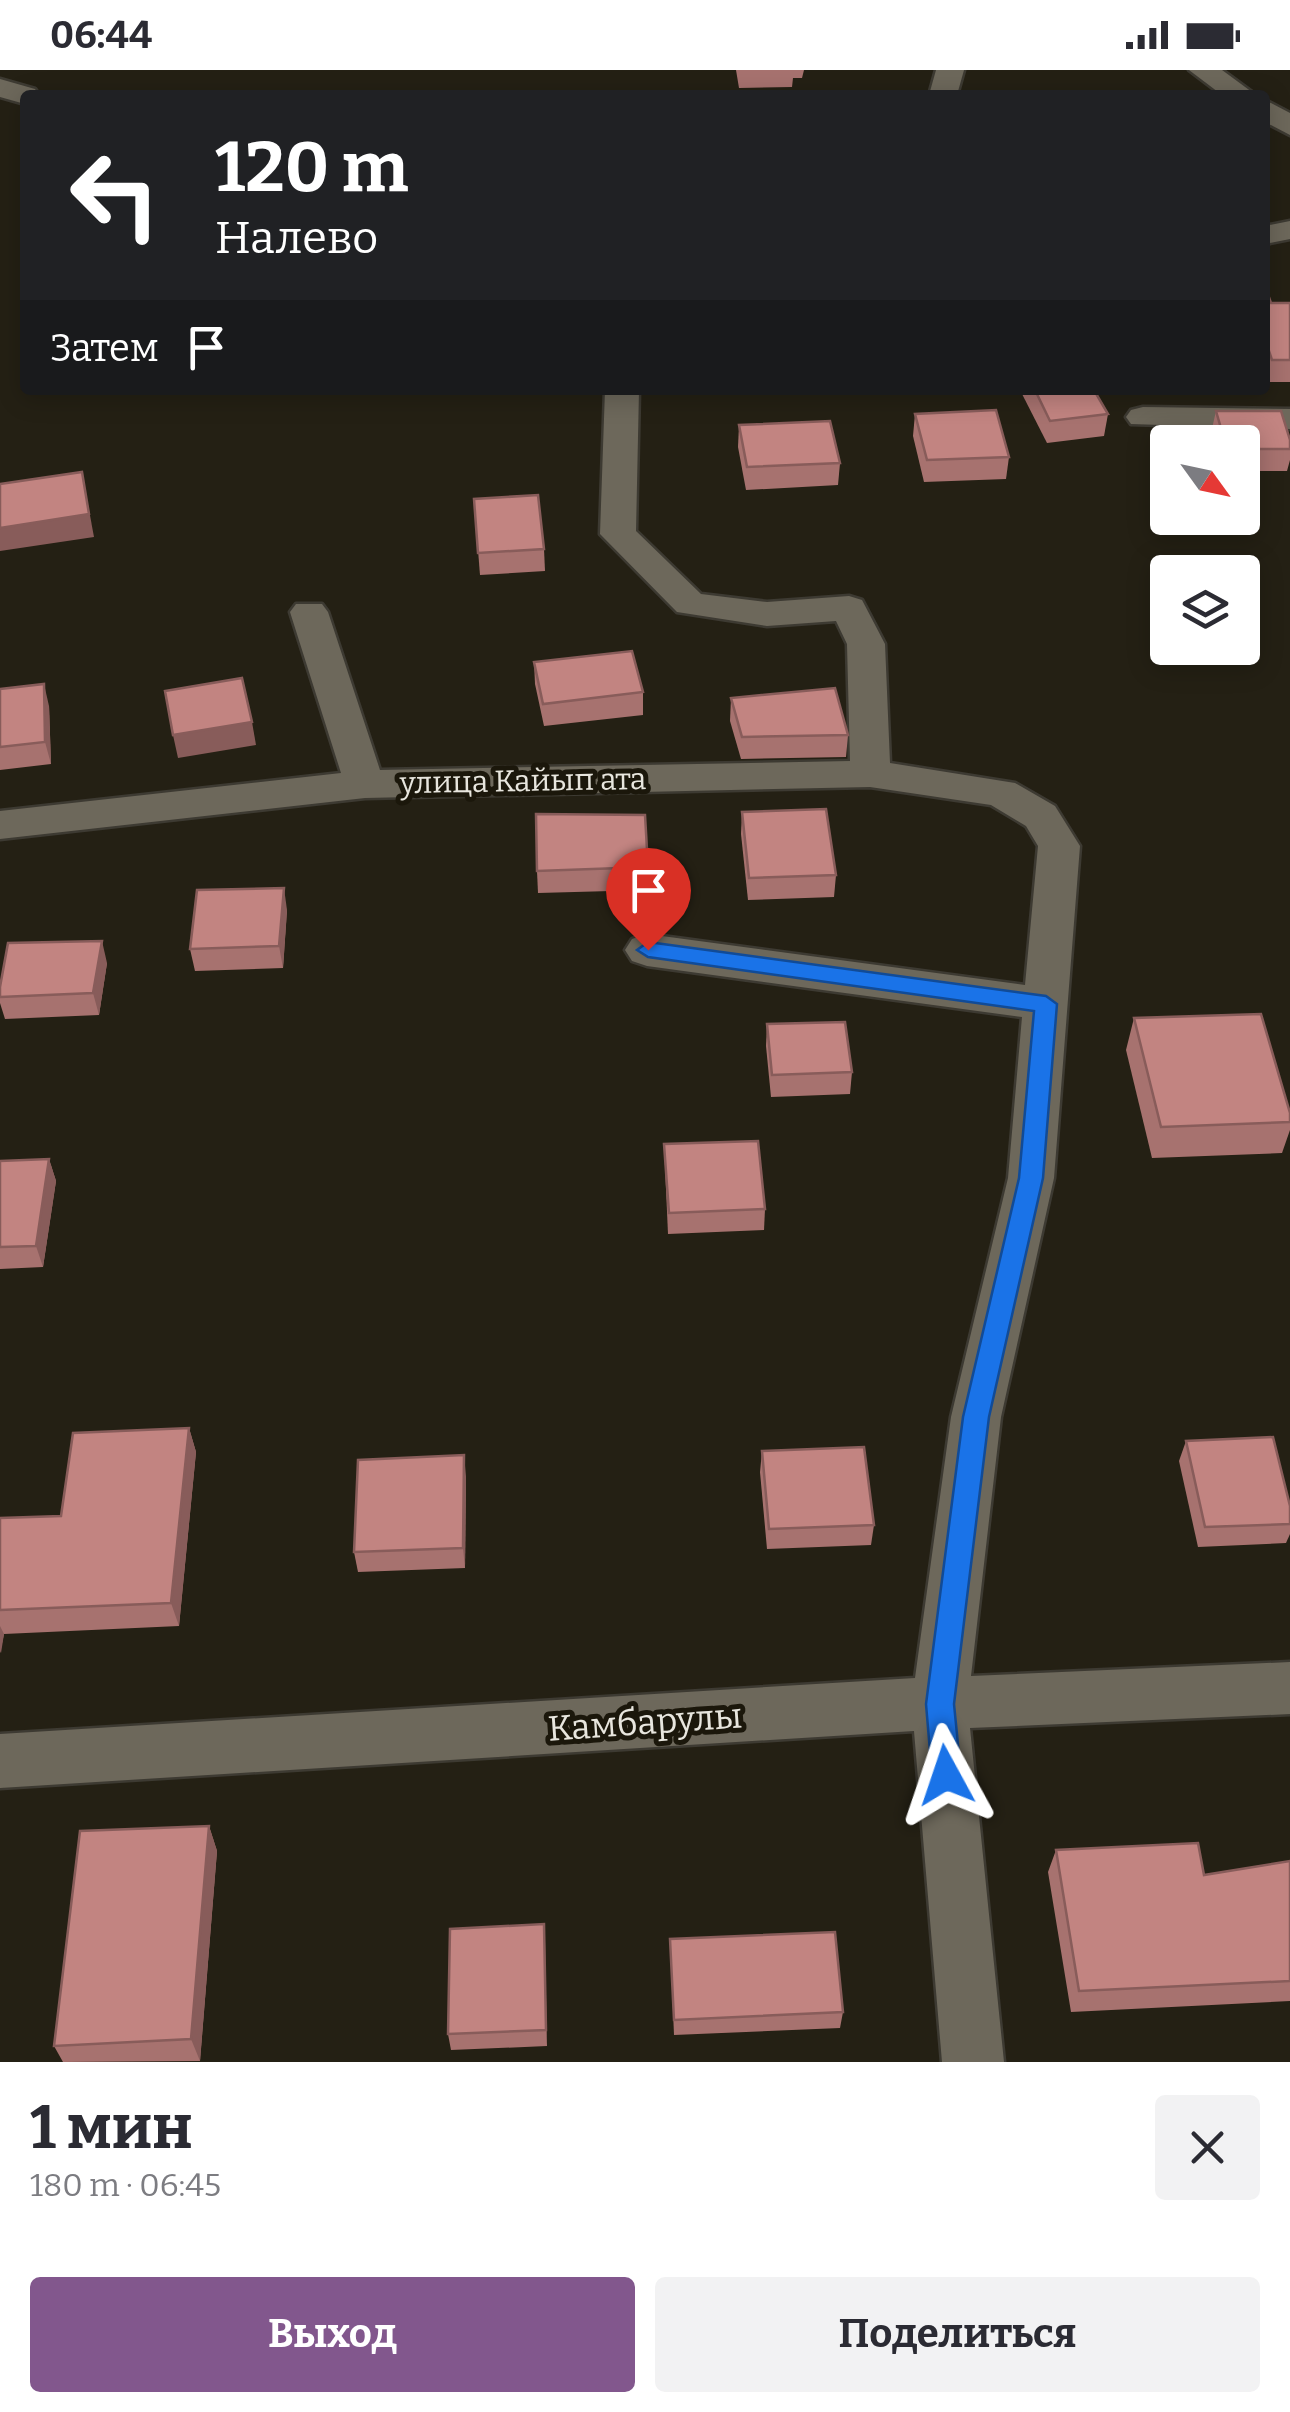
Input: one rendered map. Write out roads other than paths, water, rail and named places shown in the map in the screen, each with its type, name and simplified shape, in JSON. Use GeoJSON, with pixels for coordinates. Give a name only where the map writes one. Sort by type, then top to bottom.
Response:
{"type":"FeatureCollection","features":[{"type":"Feature","properties":{"kind":"street"},"geometry":{"type":"LineString","coordinates":[[1204,70],[1234,90]]}},
{"type":"Feature","properties":{"kind":"street"},"geometry":{"type":"LineString","coordinates":[[622,395],[618,534],[690,604],[767,614],[849,608],[866,644],[870,774]]}},
{"type":"Feature","properties":{"kind":"street"},"geometry":{"type":"LineString","coordinates":[[1143,417],[1290,419]]}},
{"type":"Feature","properties":{"kind":"street"},"geometry":{"type":"LineString","coordinates":[[309,612],[365,784]]}},
{"type":"Feature","properties":{"kind":"street","name":"улица Кайып ата"},"geometry":{"type":"LineString","coordinates":[[0,825],[365,784],[870,774],[1001,794],[1041,816],[1060,846],[1046,1004]]}},
{"type":"Feature","properties":{"kind":"street"},"geometry":{"type":"LineString","coordinates":[[648,950],[1046,1004],[1031,1178],[976,1417],[940,1704],[973,2062]]}},
{"type":"Feature","properties":{"kind":"street","name":"Камбарулы"},"geometry":{"type":"LineString","coordinates":[[0,1761],[940,1704],[1290,1688]]}}]}
